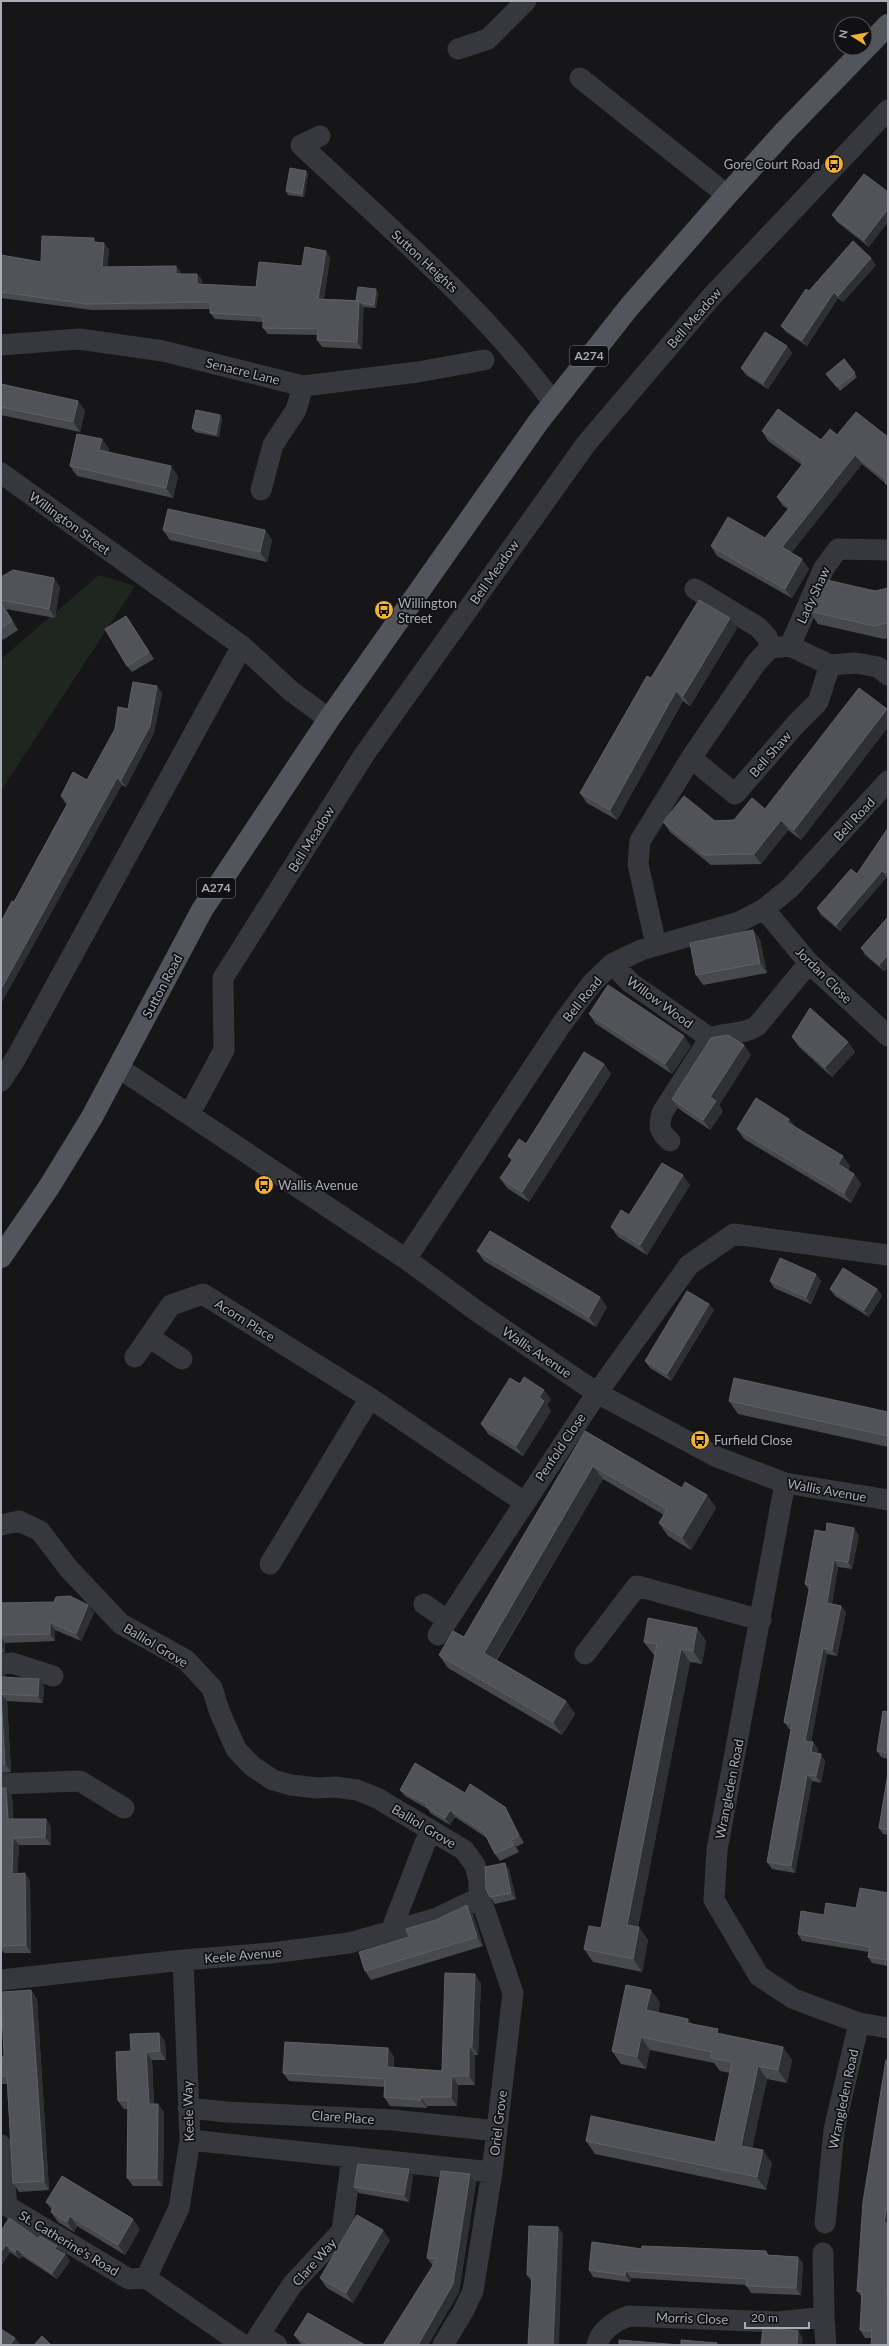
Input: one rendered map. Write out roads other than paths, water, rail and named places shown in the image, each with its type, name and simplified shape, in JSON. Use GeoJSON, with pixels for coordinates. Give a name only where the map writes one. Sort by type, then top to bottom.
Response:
{"type":"FeatureCollection","features":[{"type":"Feature","properties":{"kind":"main road","name":"A274"},"geometry":{"type":"LineString","coordinates":[[329,719],[553,402],[630,306],[784,132],[888,25]]}},
{"type":"Feature","properties":{"kind":"main road","name":"Sutton Road"},"geometry":{"type":"LineString","coordinates":[[1,1257],[49,1187],[119,1068],[202,910],[329,719]]}},
{"type":"Feature","properties":{"kind":"street"},"geometry":{"type":"LineString","coordinates":[[458,50],[488,39],[526,1]]}},
{"type":"Feature","properties":{"kind":"street"},"geometry":{"type":"LineString","coordinates":[[580,78],[727,195]]}},
{"type":"Feature","properties":{"kind":"street","name":"Bell Meadow"},"geometry":{"type":"LineString","coordinates":[[190,1113],[224,1050],[223,978],[364,755],[586,444],[712,296],[888,110]]}},
{"type":"Feature","properties":{"kind":"street","name":"Sutton Heights"},"geometry":{"type":"LineString","coordinates":[[320,136],[301,145],[467,301],[519,357],[553,402]]}},
{"type":"Feature","properties":{"kind":"street","name":"Senacre Lane"},"geometry":{"type":"LineString","coordinates":[[1,345],[79,339],[163,351],[302,386],[411,373],[484,360]]}},
{"type":"Feature","properties":{"kind":"street"},"geometry":{"type":"LineString","coordinates":[[261,490],[273,445],[296,410],[302,386]]}},
{"type":"Feature","properties":{"kind":"street","name":"Willington Street"},"geometry":{"type":"LineString","coordinates":[[1,473],[242,646],[291,691],[329,719]]}},
{"type":"Feature","properties":{"kind":"street","name":"Lady Shaw"},"geometry":{"type":"LineString","coordinates":[[780,647],[824,568],[838,549],[888,550]]}},
{"type":"Feature","properties":{"kind":"street"},"geometry":{"type":"LineString","coordinates":[[695,589],[758,627],[767,637],[780,647],[830,665],[856,663],[878,667],[888,675]]}},
{"type":"Feature","properties":{"kind":"street"},"geometry":{"type":"LineString","coordinates":[[1,1081],[23,1044],[242,646]]}},
{"type":"Feature","properties":{"kind":"street"},"geometry":{"type":"LineString","coordinates":[[656,946],[638,864],[640,841],[691,758],[756,663],[780,647]]}},
{"type":"Feature","properties":{"kind":"street","name":"Bell Shaw"},"geometry":{"type":"LineString","coordinates":[[691,758],[735,794],[796,724],[818,702],[830,665]]}},
{"type":"Feature","properties":{"kind":"street","name":"Bell Road"},"geometry":{"type":"LineString","coordinates":[[406,1259],[561,1025],[592,983],[612,964],[641,950],[739,922],[764,909],[790,888],[888,781]]}},
{"type":"Feature","properties":{"kind":"street","name":"Jordan Close"},"geometry":{"type":"LineString","coordinates":[[764,909],[809,963],[888,1036]]}},
{"type":"Feature","properties":{"kind":"street"},"geometry":{"type":"LineString","coordinates":[[670,1141],[661,1134],[659,1126],[662,1112],[710,1038],[721,1034],[747,1032],[757,1026],[809,963]]}},
{"type":"Feature","properties":{"kind":"street","name":"Willow Wood"},"geometry":{"type":"LineString","coordinates":[[612,964],[631,983],[710,1038]]}},
{"type":"Feature","properties":{"kind":"street","name":"Wallis Avenue"},"geometry":{"type":"LineString","coordinates":[[119,1068],[190,1113],[406,1259],[478,1312],[597,1393],[717,1457],[785,1483],[888,1500]]}},
{"type":"Feature","properties":{"kind":"street"},"geometry":{"type":"LineString","coordinates":[[597,1393],[690,1265],[734,1234],[888,1256]]}},
{"type":"Feature","properties":{"kind":"street","name":"Acorn Place"},"geometry":{"type":"LineString","coordinates":[[135,1357],[171,1305],[203,1294],[370,1398],[524,1502]]}},
{"type":"Feature","properties":{"kind":"street"},"geometry":{"type":"LineString","coordinates":[[149,1337],[182,1359]]}},
{"type":"Feature","properties":{"kind":"street","name":"Penfold Close"},"geometry":{"type":"LineString","coordinates":[[424,1604],[443,1628],[524,1502],[597,1393]]}},
{"type":"Feature","properties":{"kind":"street"},"geometry":{"type":"LineString","coordinates":[[270,1564],[370,1398]]}},
{"type":"Feature","properties":{"kind":"street","name":"Wrangleden Road"},"geometry":{"type":"LineString","coordinates":[[785,1483],[761,1620],[717,1850],[714,1900],[759,1976],[794,1999],[859,2023],[888,2028]]}},
{"type":"Feature","properties":{"kind":"street","name":"Balliol Grove"},"geometry":{"type":"LineString","coordinates":[[1,1525],[19,1521],[40,1531],[69,1569],[121,1624],[186,1660],[212,1688],[220,1712],[236,1749],[252,1766],[273,1780],[291,1785],[317,1788],[336,1787],[357,1790],[377,1798],[464,1850],[475,1865],[479,1881],[479,1898]]}},
{"type":"Feature","properties":{"kind":"street"},"geometry":{"type":"LineString","coordinates":[[585,1654],[637,1586],[761,1620]]}},
{"type":"Feature","properties":{"kind":"street"},"geometry":{"type":"LineString","coordinates":[[1,1664],[12,1663],[53,1676]]}},
{"type":"Feature","properties":{"kind":"street"},"geometry":{"type":"LineString","coordinates":[[1,1784],[80,1781],[124,1808]]}},
{"type":"Feature","properties":{"kind":"street"},"geometry":{"type":"LineString","coordinates":[[391,1931],[430,1830]]}},
{"type":"Feature","properties":{"kind":"street","name":"Keele Avenue"},"geometry":{"type":"LineString","coordinates":[[1,1980],[183,1960],[271,1953],[349,1943],[437,1918],[479,1898]]}},
{"type":"Feature","properties":{"kind":"street","name":"Oriel Grove"},"geometry":{"type":"LineString","coordinates":[[443,2345],[464,2310],[473,2291],[492,2172],[513,1993],[485,1911],[479,1898]]}},
{"type":"Feature","properties":{"kind":"street","name":"Keele Way"},"geometry":{"type":"LineString","coordinates":[[146,2278],[179,2208],[190,2140],[183,1960]]}},
{"type":"Feature","properties":{"kind":"street","name":"Wrangleden Road"},"geometry":{"type":"LineString","coordinates":[[825,2223],[834,2130],[859,2023]]}},
{"type":"Feature","properties":{"kind":"street","name":"Clare Place"},"geometry":{"type":"LineString","coordinates":[[188,2108],[227,2112],[392,2120],[497,2130]]}},
{"type":"Feature","properties":{"kind":"street"},"geometry":{"type":"LineString","coordinates":[[190,2140],[492,2172]]}},
{"type":"Feature","properties":{"kind":"street","name":"St. Catherine's Road"},"geometry":{"type":"LineString","coordinates":[[1,2145],[4,2207],[129,2280],[146,2278]]}},
{"type":"Feature","properties":{"kind":"street","name":"Clare Way"},"geometry":{"type":"LineString","coordinates":[[252,2342],[292,2285],[342,2230],[352,2157]]}},
{"type":"Feature","properties":{"kind":"street"},"geometry":{"type":"LineString","coordinates":[[823,2253],[826,2345]]}},
{"type":"Feature","properties":{"kind":"street"},"geometry":{"type":"LineString","coordinates":[[146,2278],[252,2342],[277,2345]]}},
{"type":"Feature","properties":{"kind":"street","name":"Morris Close"},"geometry":{"type":"LineString","coordinates":[[597,2345],[599,2338],[614,2322],[629,2316],[778,2322],[824,2317]]}},
{"type":"Feature","properties":{"kind":"place","name":"Gore Court Road"},"geometry":{"type":"Point","coordinates":[834,164]}},
{"type":"Feature","properties":{"kind":"place","name":"Willington Street"},"geometry":{"type":"Point","coordinates":[384,610]}},
{"type":"Feature","properties":{"kind":"place","name":"Wallis Avenue"},"geometry":{"type":"Point","coordinates":[264,1185]}},
{"type":"Feature","properties":{"kind":"place","name":"Furfield Close"},"geometry":{"type":"Point","coordinates":[700,1440]}}]}
